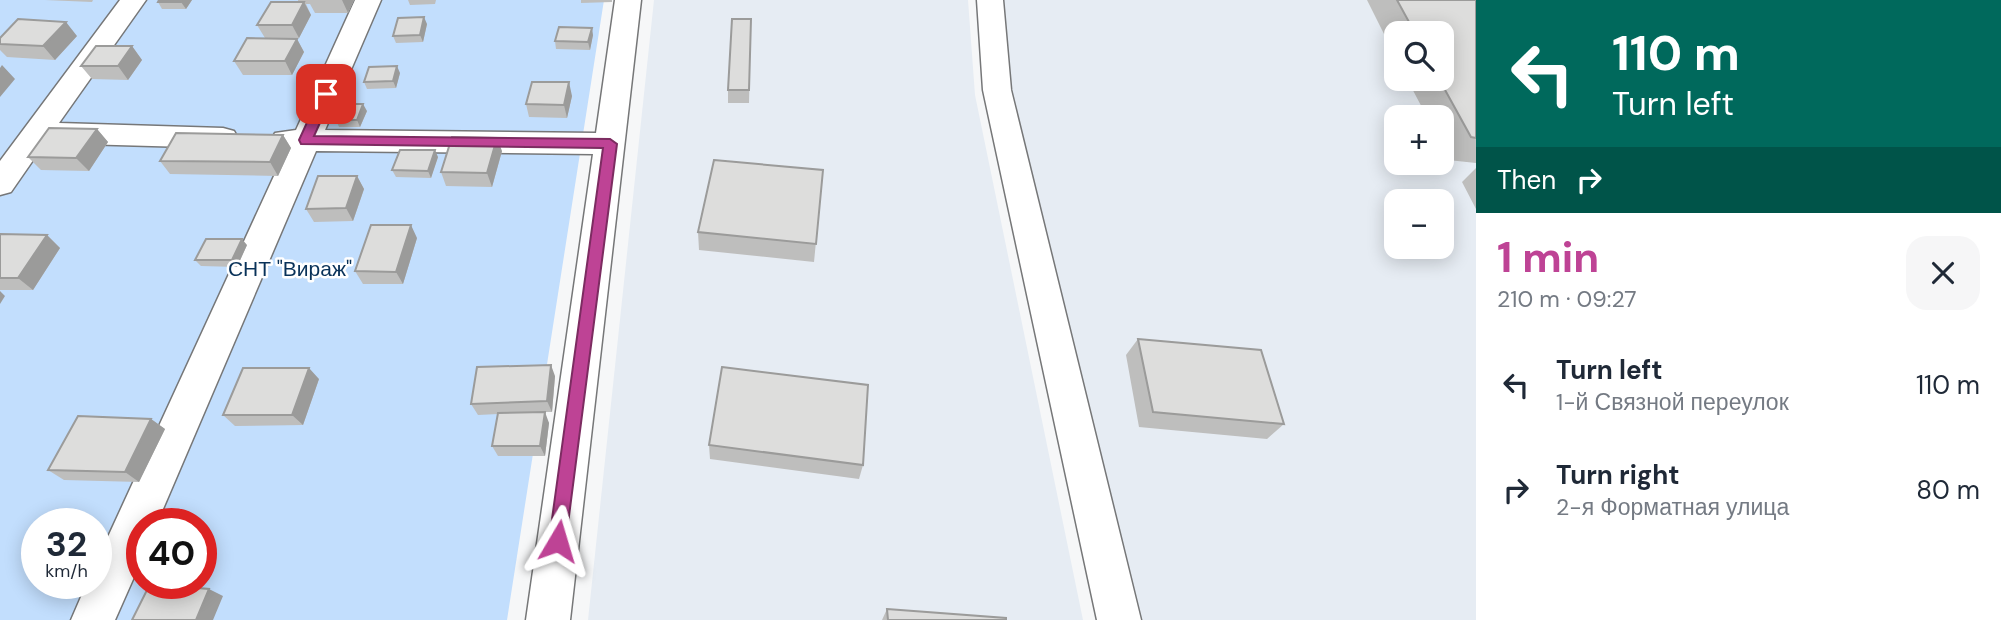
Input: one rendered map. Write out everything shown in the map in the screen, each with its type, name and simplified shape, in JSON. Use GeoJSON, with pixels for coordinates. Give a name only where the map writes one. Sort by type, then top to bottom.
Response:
{"type":"FeatureCollection","features":[{"type":"Feature","properties":{"kind":"street"},"geometry":{"type":"LineString","coordinates":[[0,184],[133,0]]}},
{"type":"Feature","properties":{"kind":"street"},"geometry":{"type":"LineString","coordinates":[[93,620],[368,0]]}},
{"type":"Feature","properties":{"kind":"street"},"geometry":{"type":"LineString","coordinates":[[548,620],[628,0]]}},
{"type":"Feature","properties":{"kind":"street"},"geometry":{"type":"LineString","coordinates":[[990,0],[998,90],[1119,620]]}},
{"type":"Feature","properties":{"kind":"street"},"geometry":{"type":"LineString","coordinates":[[37,133],[610,144]]}},
{"type":"Feature","properties":{"kind":"shaded area"},"geometry":{"type":"Polygon","coordinates":[[[654,0],[968,0],[975,95],[1083,620],[588,620],[654,0]]]}},
{"type":"Feature","properties":{"kind":"shaded area"},"geometry":{"type":"Polygon","coordinates":[[[999,0],[1476,0],[1476,620],[1131,620],[1006,71],[999,0]]]}},
{"type":"Feature","properties":{"kind":"green space","name":"СНТ \"Вираж\""},"geometry":{"type":"Polygon","coordinates":[[[0,0],[604,0],[507,620],[0,620],[0,0]]]}},
{"type":"Feature","properties":{"kind":"building"},"geometry":{"type":"Polygon","coordinates":[[[159,0],[182,0],[158,2],[159,0]]]}},
{"type":"Feature","properties":{"kind":"building"},"geometry":{"type":"Polygon","coordinates":[[[1397,0],[1476,0],[1476,138],[1471,137],[1446,91],[1454,91],[1454,21],[1408,21],[1397,0]]]}},
{"type":"Feature","properties":{"kind":"building"},"geometry":{"type":"Polygon","coordinates":[[[271,2],[304,2],[292,25],[257,25],[271,2]]]}},
{"type":"Feature","properties":{"kind":"building"},"geometry":{"type":"Polygon","coordinates":[[[424,17],[420,35],[393,36],[398,18],[424,17]]]}},
{"type":"Feature","properties":{"kind":"building"},"geometry":{"type":"Polygon","coordinates":[[[18,19],[66,22],[43,46],[0,44],[0,38],[18,19]]]}},
{"type":"Feature","properties":{"kind":"building"},"geometry":{"type":"Polygon","coordinates":[[[732,19],[751,19],[749,90],[728,90],[732,19]]]}},
{"type":"Feature","properties":{"kind":"building"},"geometry":{"type":"Polygon","coordinates":[[[559,27],[592,28],[588,42],[555,41],[559,27]]]}},
{"type":"Feature","properties":{"kind":"building"},"geometry":{"type":"Polygon","coordinates":[[[247,38],[297,39],[285,61],[234,61],[247,38]]]}},
{"type":"Feature","properties":{"kind":"building"},"geometry":{"type":"Polygon","coordinates":[[[96,46],[132,46],[118,66],[81,66],[96,46]]]}},
{"type":"Feature","properties":{"kind":"building"},"geometry":{"type":"Polygon","coordinates":[[[397,66],[393,81],[364,82],[369,67],[397,66]]]}},
{"type":"Feature","properties":{"kind":"building"},"geometry":{"type":"Polygon","coordinates":[[[532,82],[569,82],[564,105],[526,104],[532,82]]]}},
{"type":"Feature","properties":{"kind":"building"},"geometry":{"type":"Polygon","coordinates":[[[342,104],[363,104],[357,120],[336,120],[342,104]]]}},
{"type":"Feature","properties":{"kind":"building"},"geometry":{"type":"Polygon","coordinates":[[[49,128],[97,129],[76,158],[28,157],[49,128]]]}},
{"type":"Feature","properties":{"kind":"building"},"geometry":{"type":"Polygon","coordinates":[[[176,133],[283,135],[270,162],[160,161],[176,133]]]}},
{"type":"Feature","properties":{"kind":"building"},"geometry":{"type":"Polygon","coordinates":[[[452,137],[497,138],[487,173],[441,172],[452,137]]]}},
{"type":"Feature","properties":{"kind":"building"},"geometry":{"type":"Polygon","coordinates":[[[400,150],[435,150],[428,171],[392,170],[400,150]]]}},
{"type":"Feature","properties":{"kind":"building"},"geometry":{"type":"Polygon","coordinates":[[[714,160],[823,170],[816,244],[698,232],[714,160]]]}},
{"type":"Feature","properties":{"kind":"building"},"geometry":{"type":"Polygon","coordinates":[[[318,176],[357,176],[346,208],[306,209],[318,176]]]}},
{"type":"Feature","properties":{"kind":"building"},"geometry":{"type":"Polygon","coordinates":[[[371,225],[411,225],[396,272],[355,271],[371,225]]]}},
{"type":"Feature","properties":{"kind":"building"},"geometry":{"type":"Polygon","coordinates":[[[0,234],[47,235],[18,278],[0,278],[0,234]]]}},
{"type":"Feature","properties":{"kind":"building"},"geometry":{"type":"Polygon","coordinates":[[[206,239],[242,239],[232,260],[195,260],[206,239]]]}},
{"type":"Feature","properties":{"kind":"building"},"geometry":{"type":"Polygon","coordinates":[[[1138,339],[1261,350],[1284,424],[1153,412],[1138,339]]]}},
{"type":"Feature","properties":{"kind":"building"},"geometry":{"type":"Polygon","coordinates":[[[551,365],[547,401],[471,404],[477,367],[551,365]]]}},
{"type":"Feature","properties":{"kind":"building"},"geometry":{"type":"Polygon","coordinates":[[[722,367],[868,385],[863,465],[709,445],[722,367]]]}},
{"type":"Feature","properties":{"kind":"building"},"geometry":{"type":"Polygon","coordinates":[[[243,368],[309,368],[292,415],[223,415],[243,368]]]}},
{"type":"Feature","properties":{"kind":"building"},"geometry":{"type":"Polygon","coordinates":[[[545,412],[540,446],[492,446],[498,413],[545,412]]]}},
{"type":"Feature","properties":{"kind":"building"},"geometry":{"type":"Polygon","coordinates":[[[78,416],[151,419],[125,472],[48,470],[78,416]]]}},
{"type":"Feature","properties":{"kind":"building"},"geometry":{"type":"Polygon","coordinates":[[[142,599],[205,599],[196,620],[132,620],[142,599]]]}},
{"type":"Feature","properties":{"kind":"building"},"geometry":{"type":"Polygon","coordinates":[[[887,609],[1006,618],[1006,620],[888,620],[887,609]]]}},
{"type":"Feature","properties":{"kind":"route"},"geometry":{"type":"LineString","coordinates":[[326,94],[305,140],[610,144],[558,541]]}}]}
